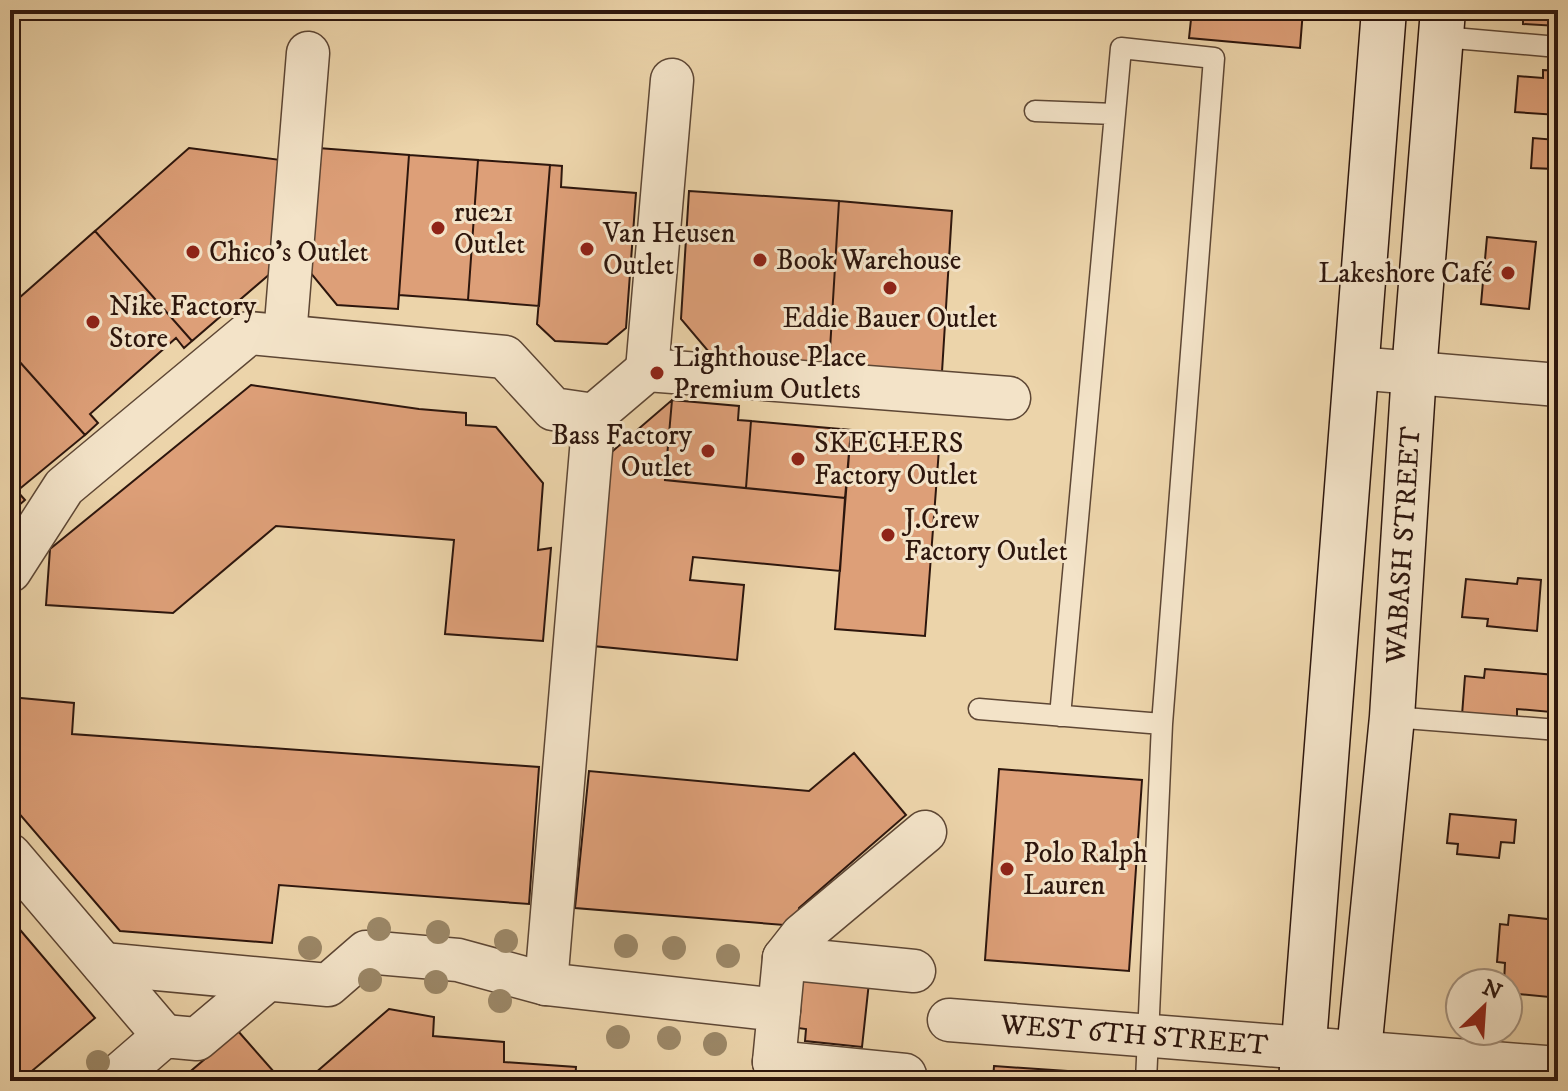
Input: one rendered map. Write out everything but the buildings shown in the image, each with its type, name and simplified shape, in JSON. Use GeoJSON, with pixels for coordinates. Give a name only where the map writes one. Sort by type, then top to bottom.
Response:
{"type":"FeatureCollection","features":[{"type":"Feature","properties":{"kind":"street"},"geometry":{"type":"LineString","coordinates":[[1303,1064],[1384,10]]}},
{"type":"Feature","properties":{"kind":"street","name":"WABASH STREET"},"geometry":{"type":"LineString","coordinates":[[1357,1067],[1392,717],[1414,372],[1443,24]]}},
{"type":"Feature","properties":{"kind":"street"},"geometry":{"type":"LineString","coordinates":[[285,336],[308,53]]}},
{"type":"Feature","properties":{"kind":"street"},"geometry":{"type":"LineString","coordinates":[[546,984],[594,415],[647,370],[672,80]]}},
{"type":"Feature","properties":{"kind":"street"},"geometry":{"type":"LineString","coordinates":[[10,571],[64,487],[249,333],[505,357],[553,409],[594,415]]}},
{"type":"Feature","properties":{"kind":"street"},"geometry":{"type":"LineString","coordinates":[[1356,368],[1558,385]]}},
{"type":"Feature","properties":{"kind":"street"},"geometry":{"type":"LineString","coordinates":[[647,370],[1009,398]]}},
{"type":"Feature","properties":{"kind":"street"},"geometry":{"type":"LineString","coordinates":[[884,1076],[777,1072],[784,958],[802,935],[925,832]]}},
{"type":"Feature","properties":{"kind":"street"},"geometry":{"type":"LineString","coordinates":[[10,855],[164,1036],[197,1039],[267,980]]}},
{"type":"Feature","properties":{"kind":"street"},"geometry":{"type":"LineString","coordinates":[[103,964],[328,985],[366,952],[458,960],[546,984],[779,1010]]}},
{"type":"Feature","properties":{"kind":"street"},"geometry":{"type":"LineString","coordinates":[[784,958],[914,971]]}},
{"type":"Feature","properties":{"kind":"street","name":"WEST 6TH STREET"},"geometry":{"type":"LineString","coordinates":[[949,1020],[1150,1035],[1303,1064],[1558,1068]]}},
{"type":"Feature","properties":{"kind":"street"},"geometry":{"type":"LineString","coordinates":[[112,1081],[164,1036]]}},
{"type":"Feature","properties":{"kind":"lane"},"geometry":{"type":"LineString","coordinates":[[1443,24],[1558,47]]}},
{"type":"Feature","properties":{"kind":"lane"},"geometry":{"type":"LineString","coordinates":[[1060,716],[1121,48],[1214,58],[1162,724],[1146,1081]]}},
{"type":"Feature","properties":{"kind":"lane"},"geometry":{"type":"LineString","coordinates":[[1035,111],[1115,114]]}},
{"type":"Feature","properties":{"kind":"lane"},"geometry":{"type":"LineString","coordinates":[[979,709],[1162,724]]}},
{"type":"Feature","properties":{"kind":"lane"},"geometry":{"type":"LineString","coordinates":[[1392,717],[1558,730]]}},
{"type":"Feature","properties":{"kind":"place","name":"rue21 Outlet"},"geometry":{"type":"Point","coordinates":[438,228]}},
{"type":"Feature","properties":{"kind":"place","name":"Van Heusen Outlet"},"geometry":{"type":"Point","coordinates":[587,249]}},
{"type":"Feature","properties":{"kind":"place","name":"Chico's Outlet"},"geometry":{"type":"Point","coordinates":[193,252]}},
{"type":"Feature","properties":{"kind":"place","name":"Book Warehouse"},"geometry":{"type":"Point","coordinates":[760,260]}},
{"type":"Feature","properties":{"kind":"place","name":"Lakeshore Café"},"geometry":{"type":"Point","coordinates":[1508,273]}},
{"type":"Feature","properties":{"kind":"place","name":"Eddie Bauer Outlet"},"geometry":{"type":"Point","coordinates":[890,288]}},
{"type":"Feature","properties":{"kind":"place","name":"Nike Factory Store"},"geometry":{"type":"Point","coordinates":[93,322]}},
{"type":"Feature","properties":{"kind":"place","name":"Lighthouse Place Premium Outlets"},"geometry":{"type":"Point","coordinates":[657,373]}},
{"type":"Feature","properties":{"kind":"place","name":"Bass Factory Outlet"},"geometry":{"type":"Point","coordinates":[708,451]}},
{"type":"Feature","properties":{"kind":"place","name":"SKECHERS Factory Outlet"},"geometry":{"type":"Point","coordinates":[798,459]}},
{"type":"Feature","properties":{"kind":"place","name":"J.Crew Factory Outlet"},"geometry":{"type":"Point","coordinates":[888,535]}},
{"type":"Feature","properties":{"kind":"place","name":"Polo Ralph Lauren"},"geometry":{"type":"Point","coordinates":[1007,869]}}]}
